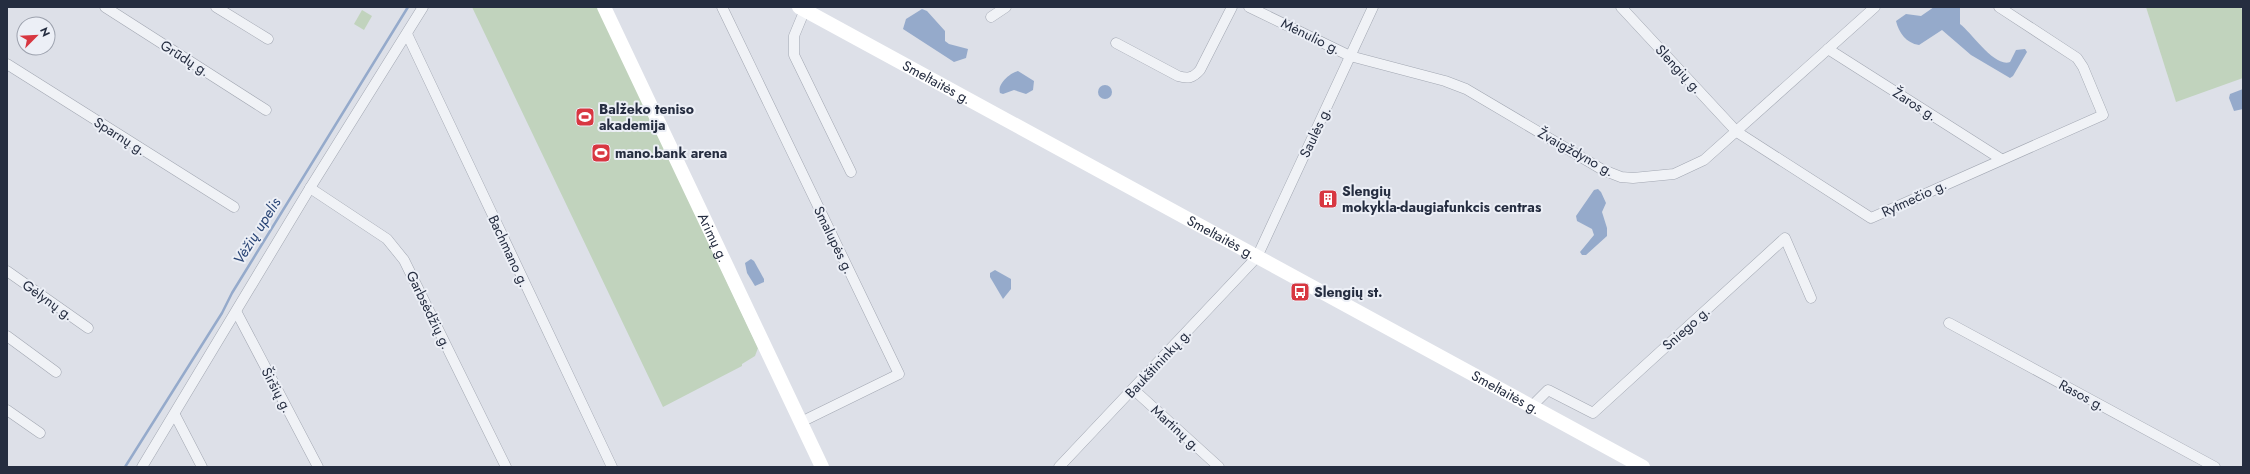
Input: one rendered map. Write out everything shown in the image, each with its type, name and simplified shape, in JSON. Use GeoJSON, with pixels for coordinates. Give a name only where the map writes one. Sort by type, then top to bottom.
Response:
{"type":"FeatureCollection","features":[{"type":"Feature","properties":{"kind":"main road","name":"Arimų g."},"geometry":{"type":"LineString","coordinates":[[604,7],[822,467]]}},
{"type":"Feature","properties":{"kind":"main road","name":"Smeltaitės g."},"geometry":{"type":"LineString","coordinates":[[803,8],[1643,467]]}},
{"type":"Feature","properties":{"kind":"street","name":"Grūdų g."},"geometry":{"type":"LineString","coordinates":[[105,7],[266,110]]}},
{"type":"Feature","properties":{"kind":"street"},"geometry":{"type":"LineString","coordinates":[[216,7],[268,40]]}},
{"type":"Feature","properties":{"kind":"street"},"geometry":{"type":"LineString","coordinates":[[146,465],[310,188],[423,7]]}},
{"type":"Feature","properties":{"kind":"street","name":"Smalupės g."},"geometry":{"type":"LineString","coordinates":[[722,7],[899,374],[801,422]]}},
{"type":"Feature","properties":{"kind":"street"},"geometry":{"type":"LineString","coordinates":[[991,17],[1006,7]]}},
{"type":"Feature","properties":{"kind":"street"},"geometry":{"type":"LineString","coordinates":[[1116,43],[1178,76],[1186,78],[1191,77],[1200,70],[1232,7]]}},
{"type":"Feature","properties":{"kind":"street","name":"Mėnulio g."},"geometry":{"type":"LineString","coordinates":[[1250,7],[1350,56]]}},
{"type":"Feature","properties":{"kind":"street","name":"Saulės g."},"geometry":{"type":"LineString","coordinates":[[1257,257],[1373,7]]}},
{"type":"Feature","properties":{"kind":"street","name":"Slengių g."},"geometry":{"type":"LineString","coordinates":[[1621,7],[1737,132]]}},
{"type":"Feature","properties":{"kind":"street","name":"Žvaigždyno g."},"geometry":{"type":"LineString","coordinates":[[1350,56],[1466,89],[1603,170],[1621,177],[1633,178],[1674,174],[1704,160],[1875,7]]}},
{"type":"Feature","properties":{"kind":"street","name":"Rytmečio g."},"geometry":{"type":"LineString","coordinates":[[1737,132],[1871,218],[2103,115],[2083,67],[2077,58],[1999,7]]}},
{"type":"Feature","properties":{"kind":"street"},"geometry":{"type":"LineString","coordinates":[[803,8],[794,36],[794,55],[851,172]]}},
{"type":"Feature","properties":{"kind":"street","name":"Bachmano g."},"geometry":{"type":"LineString","coordinates":[[407,34],[612,467]]}},
{"type":"Feature","properties":{"kind":"street","name":"Žaros g."},"geometry":{"type":"LineString","coordinates":[[1828,50],[2001,159]]}},
{"type":"Feature","properties":{"kind":"street","name":"Sparnų g."},"geometry":{"type":"LineString","coordinates":[[7,64],[234,207]]}},
{"type":"Feature","properties":{"kind":"street","name":"Garbsėdžių g."},"geometry":{"type":"LineString","coordinates":[[310,188],[387,240],[404,260],[506,467]]}},
{"type":"Feature","properties":{"kind":"street","name":"Sniego g."},"geometry":{"type":"LineString","coordinates":[[1532,406],[1548,390],[1593,413],[1785,238],[1811,298]]}},
{"type":"Feature","properties":{"kind":"street","name":"Baukštininkų g."},"geometry":{"type":"LineString","coordinates":[[1059,467],[1257,257]]}},
{"type":"Feature","properties":{"kind":"street","name":"Gėlynų g."},"geometry":{"type":"LineString","coordinates":[[7,271],[88,328]]}},
{"type":"Feature","properties":{"kind":"street","name":"Širšių g."},"geometry":{"type":"LineString","coordinates":[[237,313],[318,467]]}},
{"type":"Feature","properties":{"kind":"street","name":"Rasos g."},"geometry":{"type":"LineString","coordinates":[[1949,323],[2215,467]]}},
{"type":"Feature","properties":{"kind":"street"},"geometry":{"type":"LineString","coordinates":[[7,336],[56,372]]}},
{"type":"Feature","properties":{"kind":"street","name":"Martinų g."},"geometry":{"type":"LineString","coordinates":[[1133,389],[1219,467]]}},
{"type":"Feature","properties":{"kind":"street"},"geometry":{"type":"LineString","coordinates":[[7,410],[40,433]]}},
{"type":"Feature","properties":{"kind":"street"},"geometry":{"type":"LineString","coordinates":[[175,415],[202,467]]}},
{"type":"Feature","properties":{"kind":"green space"},"geometry":{"type":"Polygon","coordinates":[[[472,7],[598,7],[758,348],[755,356],[742,364],[742,366],[663,407],[472,7]]]}},
{"type":"Feature","properties":{"kind":"green space"},"geometry":{"type":"Polygon","coordinates":[[[2146,7],[2241,7],[2243,14],[2243,78],[2176,102],[2146,7]]]}},
{"type":"Feature","properties":{"kind":"green space"},"geometry":{"type":"Polygon","coordinates":[[[362,10],[372,16],[364,30],[354,24],[362,10]]]}},
{"type":"Feature","properties":{"kind":"water"},"geometry":{"type":"Polygon","coordinates":[[[1934,7],[1960,7],[1960,24],[1984,49],[1998,60],[2010,62],[2016,50],[2025,49],[2027,52],[2013,76],[2010,78],[1971,55],[1942,30],[1919,45],[1907,40],[1899,30],[1896,21],[1906,14],[1921,16],[1934,7]]]}},
{"type":"Feature","properties":{"kind":"water"},"geometry":{"type":"Polygon","coordinates":[[[922,9],[927,11],[945,31],[945,41],[949,44],[968,49],[966,58],[954,62],[903,29],[906,19],[922,9]]]}},
{"type":"Feature","properties":{"kind":"water"},"geometry":{"type":"Polygon","coordinates":[[[1018,71],[1034,81],[1033,90],[1026,94],[1014,90],[1003,94],[1000,93],[1000,86],[1005,79],[1018,71]]]}},
{"type":"Feature","properties":{"kind":"water"},"geometry":{"type":"Polygon","coordinates":[[[1105,85],[1110,87],[1112,92],[1110,97],[1105,99],[1100,97],[1098,92],[1100,87],[1105,85]]]}},
{"type":"Feature","properties":{"kind":"water"},"geometry":{"type":"Polygon","coordinates":[[[2243,89],[2243,109],[2234,111],[2229,98],[2230,94],[2243,89]]]}},
{"type":"Feature","properties":{"kind":"water"},"geometry":{"type":"Polygon","coordinates":[[[1598,189],[1606,203],[1602,212],[1607,228],[1607,236],[1586,255],[1582,255],[1580,252],[1594,235],[1592,229],[1577,221],[1576,216],[1594,190],[1598,189]]]}},
{"type":"Feature","properties":{"kind":"water"},"geometry":{"type":"Polygon","coordinates":[[[751,259],[754,261],[764,279],[764,282],[755,286],[747,273],[745,263],[751,259]]]}},
{"type":"Feature","properties":{"kind":"water"},"geometry":{"type":"Polygon","coordinates":[[[995,270],[1011,279],[1011,289],[1003,299],[990,277],[990,273],[995,270]]]}},
{"type":"Feature","properties":{"kind":"waterway","name":"Vėžių upelis"},"geometry":{"type":"LineString","coordinates":[[125,467],[222,313],[232,293],[408,7]]}},
{"type":"Feature","properties":{"kind":"place","name":"Balžeko teniso akademija"},"geometry":{"type":"Point","coordinates":[585,117]}},
{"type":"Feature","properties":{"kind":"place","name":"mano.bank arena"},"geometry":{"type":"Point","coordinates":[601,153]}},
{"type":"Feature","properties":{"kind":"place","name":"Slengių mokykla-daugiafunkcis centras"},"geometry":{"type":"Point","coordinates":[1328,199]}},
{"type":"Feature","properties":{"kind":"place","name":"Slengių st."},"geometry":{"type":"Point","coordinates":[1300,292]}}]}
